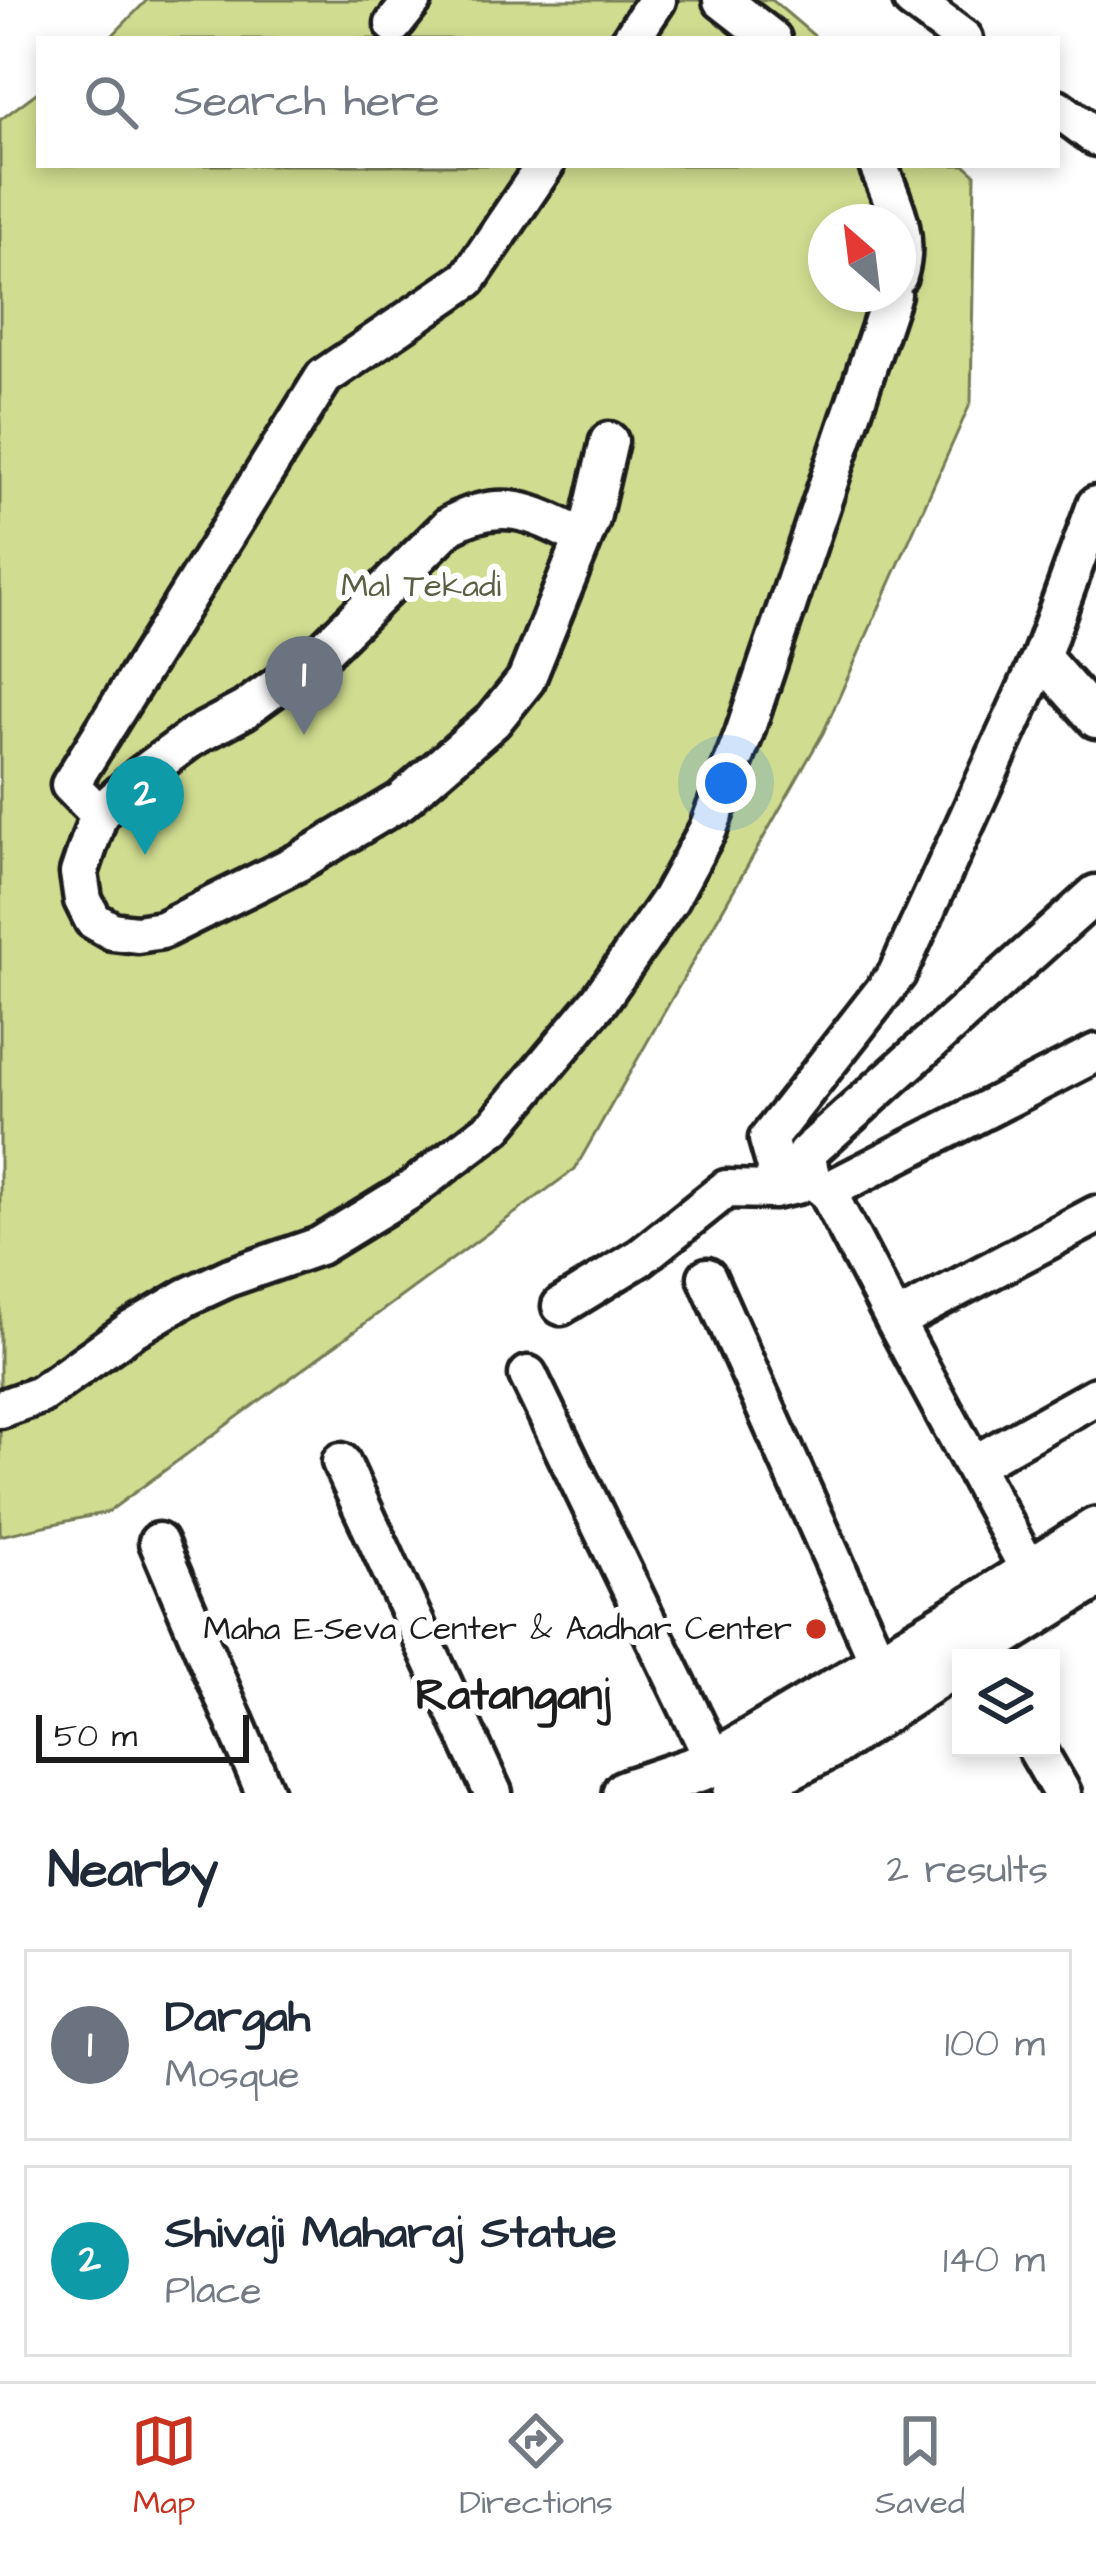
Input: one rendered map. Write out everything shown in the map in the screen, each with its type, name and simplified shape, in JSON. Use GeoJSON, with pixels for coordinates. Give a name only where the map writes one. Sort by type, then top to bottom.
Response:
{"type":"FeatureCollection","features":[{"type":"Feature","properties":{"kind":"main road"},"geometry":{"type":"LineString","coordinates":[[626,1793],[726,1778],[888,1683],[969,1648],[1096,1531]]}},
{"type":"Feature","properties":{"kind":"main road"},"geometry":{"type":"LineString","coordinates":[[1039,1588],[1096,1575]]}},
{"type":"Feature","properties":{"kind":"street"},"geometry":{"type":"LineString","coordinates":[[633,36],[657,0]]}},
{"type":"Feature","properties":{"kind":"street"},"geometry":{"type":"LineString","coordinates":[[722,0],[768,36]]}},
{"type":"Feature","properties":{"kind":"street"},"geometry":{"type":"LineString","coordinates":[[912,0],[960,36]]}},
{"type":"Feature","properties":{"kind":"street"},"geometry":{"type":"LineString","coordinates":[[1060,110],[1096,137]]}},
{"type":"Feature","properties":{"kind":"street"},"geometry":{"type":"LineString","coordinates":[[99,814],[70,785],[324,377],[468,279],[543,168]]}},
{"type":"Feature","properties":{"kind":"street"},"geometry":{"type":"LineString","coordinates":[[879,168],[894,204]]}},
{"type":"Feature","properties":{"kind":"street"},"geometry":{"type":"LineString","coordinates":[[0,1409],[40,1395],[131,1330],[187,1297],[319,1246],[409,1191],[495,1126],[600,1000],[670,899],[709,829],[886,312]]}},
{"type":"Feature","properties":{"kind":"street"},"geometry":{"type":"LineString","coordinates":[[584,538],[533,513],[503,509],[474,512],[450,525],[291,678],[193,737],[99,814],[80,873],[83,901],[93,920],[112,931],[162,931],[297,863],[401,802],[493,721],[526,680],[584,538],[609,441]]}},
{"type":"Feature","properties":{"kind":"street"},"geometry":{"type":"LineString","coordinates":[[774,1190],[776,1167],[770,1134],[790,1115],[897,974],[1041,657],[1096,506]]}},
{"type":"Feature","properties":{"kind":"street"},"geometry":{"type":"LineString","coordinates":[[1041,657],[1096,719]]}},
{"type":"Feature","properties":{"kind":"street"},"geometry":{"type":"LineString","coordinates":[[1039,1588],[806,1154],[1096,894]]}},
{"type":"Feature","properties":{"kind":"street"},"geometry":{"type":"LineString","coordinates":[[561,1306],[641,1257],[726,1189],[820,1186],[1096,1053]]}},
{"type":"Feature","properties":{"kind":"street"},"geometry":{"type":"LineString","coordinates":[[895,1321],[1096,1216]]}},
{"type":"Feature","properties":{"kind":"street"},"geometry":{"type":"LineString","coordinates":[[707,1277],[888,1683]]}},
{"type":"Feature","properties":{"kind":"street"},"geometry":{"type":"LineString","coordinates":[[528,1375],[726,1778]]}},
{"type":"Feature","properties":{"kind":"street"},"geometry":{"type":"LineString","coordinates":[[973,1465],[1096,1396]]}},
{"type":"Feature","properties":{"kind":"street"},"geometry":{"type":"LineString","coordinates":[[341,1462],[493,1793]]}},
{"type":"Feature","properties":{"kind":"street"},"geometry":{"type":"LineString","coordinates":[[158,1542],[265,1793]]}},
{"type":"Feature","properties":{"kind":"street"},"geometry":{"type":"LineString","coordinates":[[1041,1757],[1062,1793]]}},
{"type":"Feature","properties":{"kind":"street"},"geometry":{"type":"LineString","coordinates":[[1083,1793],[1096,1786]]}},
{"type":"Feature","properties":{"kind":"green space"},"geometry":{"type":"Polygon","coordinates":[[[147,0],[772,0],[814,36],[112,36],[147,0]]]}},
{"type":"Feature","properties":{"kind":"green space","name":"Mal Tekadi"},"geometry":{"type":"Polygon","coordinates":[[[36,93],[36,168],[968,168],[975,174],[971,402],[823,733],[575,1169],[108,1512],[0,1536],[0,120],[36,93]]]}},
{"type":"Feature","properties":{"kind":"place","name":"Dargah"},"geometry":{"type":"Point","coordinates":[304,735]}},
{"type":"Feature","properties":{"kind":"place","name":"Shivaji Maharaj Statue"},"geometry":{"type":"Point","coordinates":[145,855]}},
{"type":"Feature","properties":{"kind":"place","name":"Maha E-Seva Center & Aadhar Center"},"geometry":{"type":"Point","coordinates":[816,1629]}},
{"type":"Feature","properties":{"kind":"district","name":"Ratanganj"},"geometry":{"type":"Point","coordinates":[513,1696]}}]}
